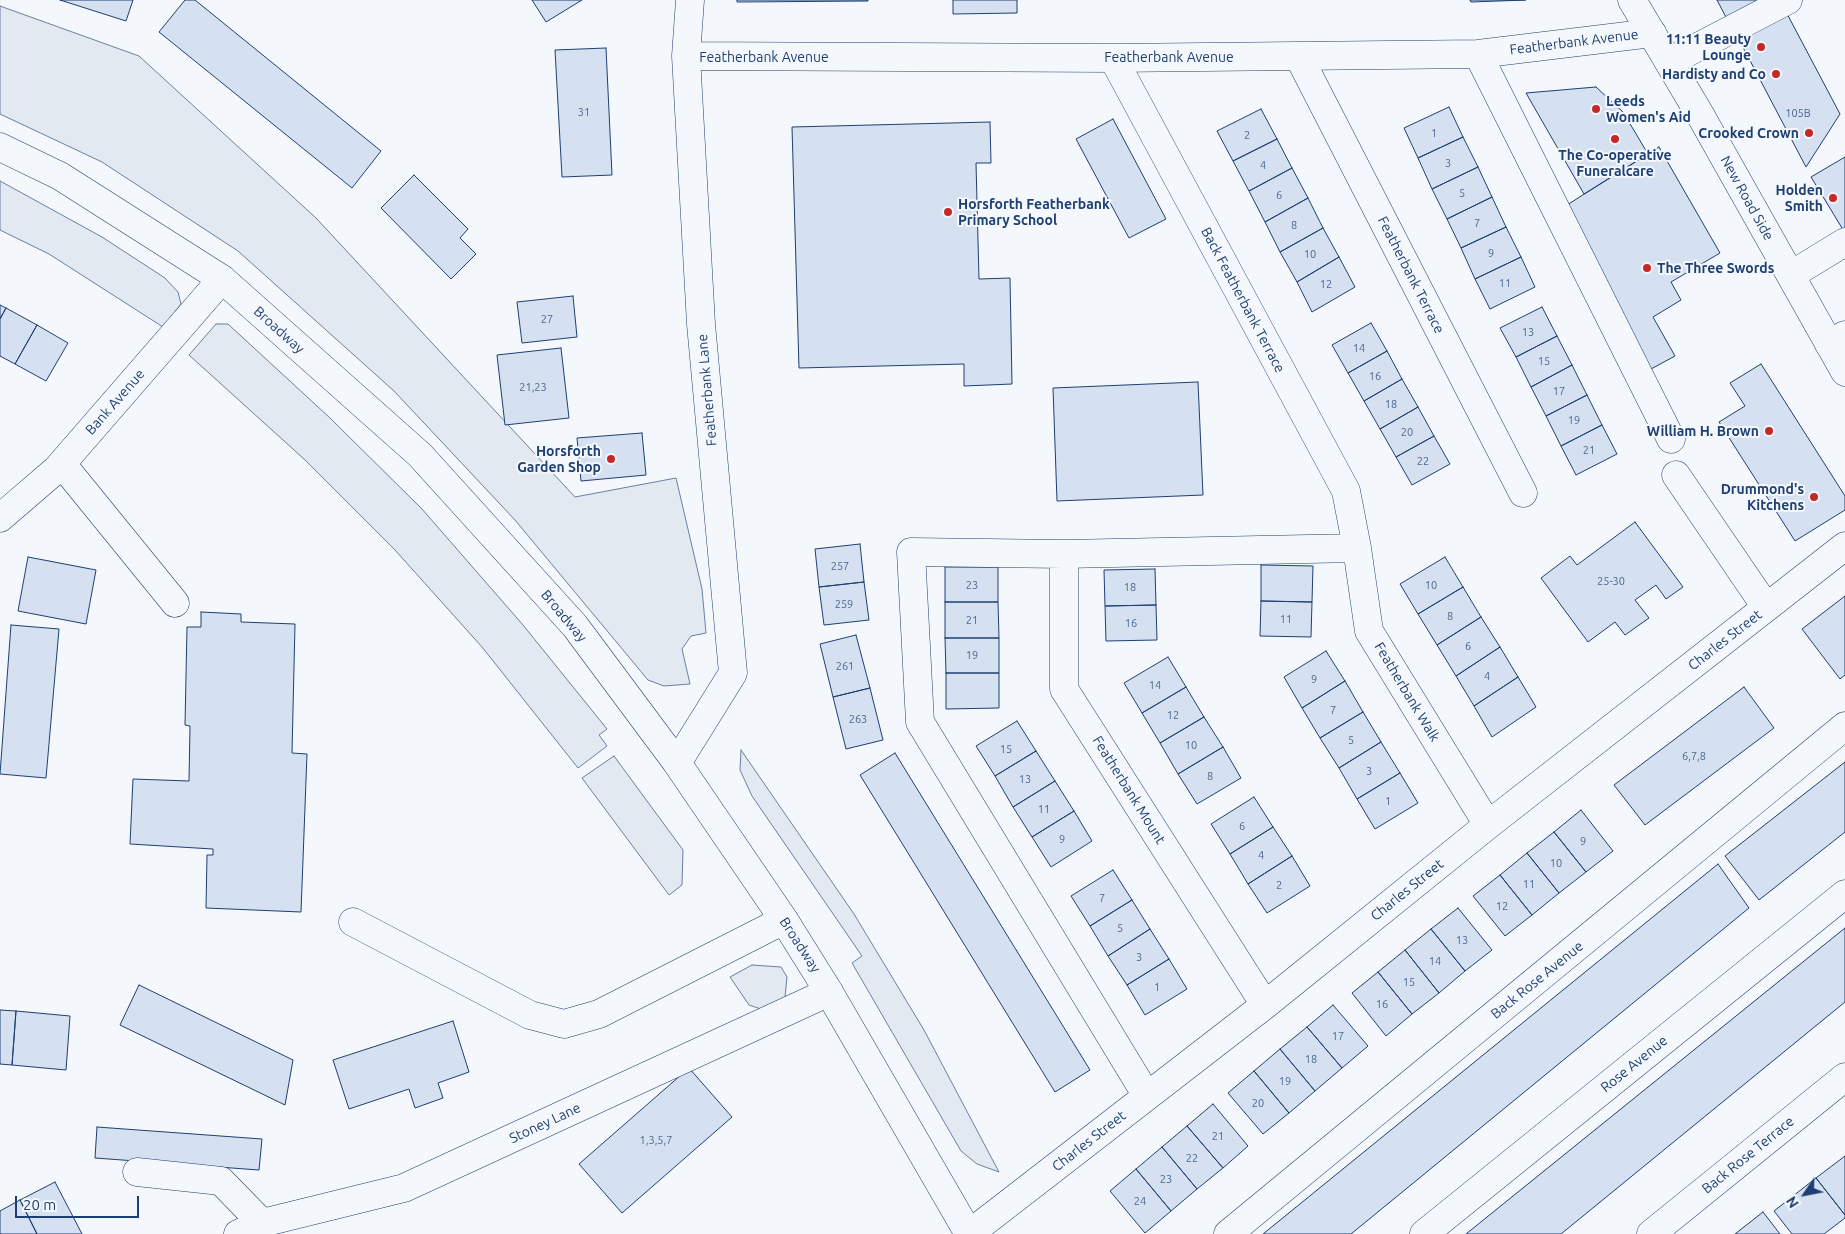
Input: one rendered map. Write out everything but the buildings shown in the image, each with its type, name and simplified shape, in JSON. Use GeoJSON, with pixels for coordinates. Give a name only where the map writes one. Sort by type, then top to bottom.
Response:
{"type":"FeatureCollection","features":[{"type":"Feature","properties":{"kind":"main road","name":"Featherbank Lane"},"geometry":{"type":"LineString","coordinates":[[676,763],[733,673],[701,324],[686,56],[690,0]]}},
{"type":"Feature","properties":{"kind":"main road","name":"New Road Side"},"geometry":{"type":"LineString","coordinates":[[1632,0],[1791,275],[1837,340],[1845,372]]}},
{"type":"Feature","properties":{"kind":"main road"},"geometry":{"type":"LineString","coordinates":[[1669,62],[1788,0]]}},
{"type":"Feature","properties":{"kind":"main road","name":"Featherbank Avenue"},"geometry":{"type":"LineString","coordinates":[[686,56],[1113,58],[1478,54],[1652,33]]}},
{"type":"Feature","properties":{"kind":"main road"},"geometry":{"type":"LineString","coordinates":[[1478,54],[1671,439]]}},
{"type":"Feature","properties":{"kind":"main road","name":"Featherbank Terrace"},"geometry":{"type":"LineString","coordinates":[[1299,57],[1523,492]]}},
{"type":"Feature","properties":{"kind":"main road","name":"Back Featherbank Terrace"},"geometry":{"type":"LineString","coordinates":[[1113,58],[1346,491],[1357,548]]}},
{"type":"Feature","properties":{"kind":"main road","name":"Broadway"},"geometry":{"type":"LineString","coordinates":[[0,148],[60,176],[222,279],[420,455],[574,626],[676,763],[784,920],[830,992],[969,1234]]}},
{"type":"Feature","properties":{"kind":"main road"},"geometry":{"type":"LineString","coordinates":[[1791,275],[1845,242]]}},
{"type":"Feature","properties":{"kind":"main road","name":"Bank Avenue"},"geometry":{"type":"LineString","coordinates":[[0,518],[62,464],[222,279]]}},
{"type":"Feature","properties":{"kind":"main road"},"geometry":{"type":"LineString","coordinates":[[62,464],[174,603]]}},
{"type":"Feature","properties":{"kind":"main road"},"geometry":{"type":"LineString","coordinates":[[1676,475],[1766,607]]}},
{"type":"Feature","properties":{"kind":"main road","name":"Charles Street"},"geometry":{"type":"LineString","coordinates":[[969,1234],[1265,1005],[1488,825],[1845,546]]}},
{"type":"Feature","properties":{"kind":"main road"},"geometry":{"type":"LineString","coordinates":[[1147,1096],[920,722],[911,552],[1064,554],[1357,548]]}},
{"type":"Feature","properties":{"kind":"main road","name":"Featherbank Walk"},"geometry":{"type":"LineString","coordinates":[[1357,548],[1369,631],[1488,825]]}},
{"type":"Feature","properties":{"kind":"main road","name":"Featherbank Mount"},"geometry":{"type":"LineString","coordinates":[[1064,554],[1064,689],[1265,1005]]}},
{"type":"Feature","properties":{"kind":"main road","name":"Back Rose Avenue"},"geometry":{"type":"LineString","coordinates":[[1228,1234],[1845,726]]}},
{"type":"Feature","properties":{"kind":"main road","name":"Rose Avenue"},"geometry":{"type":"LineString","coordinates":[[1424,1234],[1845,894]]}},
{"type":"Feature","properties":{"kind":"main road"},"geometry":{"type":"LineString","coordinates":[[353,922],[530,1015],[564,1024],[599,1014],[784,920]]}},
{"type":"Feature","properties":{"kind":"main road","name":"Stoney Lane"},"geometry":{"type":"LineString","coordinates":[[252,1230],[404,1188],[830,992]]}},
{"type":"Feature","properties":{"kind":"main road","name":"Back Rose Terrace"},"geometry":{"type":"LineString","coordinates":[[1651,1234],[1845,1077]]}},
{"type":"Feature","properties":{"kind":"main road"},"geometry":{"type":"LineString","coordinates":[[137,1172],[221,1181],[252,1230]]}},
{"type":"Feature","properties":{"kind":"shaded area"},"geometry":{"type":"Polygon","coordinates":[[[0,6],[139,56],[316,218],[575,497],[676,478],[702,589],[706,633],[691,636],[682,649],[690,684],[664,686],[648,680],[515,520],[394,391],[238,251],[102,162],[0,114],[0,6]]]}},
{"type":"Feature","properties":{"kind":"shaded area"},"geometry":{"type":"Polygon","coordinates":[[[0,181],[102,237],[165,278],[178,292],[181,304],[163,327],[49,254],[0,230],[0,181]]]}},
{"type":"Feature","properties":{"kind":"shaded area"},"geometry":{"type":"Polygon","coordinates":[[[216,324],[228,324],[330,418],[422,509],[523,625],[607,729],[599,735],[607,746],[578,768],[482,647],[395,550],[304,459],[189,355],[216,324]]]}},
{"type":"Feature","properties":{"kind":"shaded area"},"geometry":{"type":"Polygon","coordinates":[[[741,750],[854,914],[924,1030],[999,1172],[977,1164],[961,1151],[852,963],[862,956],[752,796],[740,770],[741,750]]]}},
{"type":"Feature","properties":{"kind":"shaded area"},"geometry":{"type":"Polygon","coordinates":[[[614,756],[683,850],[682,885],[669,895],[582,778],[614,756]]]}},
{"type":"Feature","properties":{"kind":"shaded area"},"geometry":{"type":"Polygon","coordinates":[[[752,965],[781,967],[787,977],[785,997],[761,1009],[749,1005],[730,977],[752,965]]]}},
{"type":"Feature","properties":{"kind":"place","name":"11:11 Beauty Lounge"},"geometry":{"type":"Point","coordinates":[1761,47]}},
{"type":"Feature","properties":{"kind":"place","name":"Hardisty and Co"},"geometry":{"type":"Point","coordinates":[1776,74]}},
{"type":"Feature","properties":{"kind":"place","name":"Leeds Women's Aid"},"geometry":{"type":"Point","coordinates":[1596,109]}},
{"type":"Feature","properties":{"kind":"place","name":"Crooked Crown"},"geometry":{"type":"Point","coordinates":[1809,133]}},
{"type":"Feature","properties":{"kind":"place","name":"The Co-operative Funeralcare"},"geometry":{"type":"Point","coordinates":[1615,139]}},
{"type":"Feature","properties":{"kind":"place","name":"Holden Smith"},"geometry":{"type":"Point","coordinates":[1833,198]}},
{"type":"Feature","properties":{"kind":"place","name":"Horsforth Featherbank Primary School"},"geometry":{"type":"Point","coordinates":[948,212]}},
{"type":"Feature","properties":{"kind":"place","name":"The Three Swords"},"geometry":{"type":"Point","coordinates":[1647,268]}},
{"type":"Feature","properties":{"kind":"place","name":"William H. Brown"},"geometry":{"type":"Point","coordinates":[1769,431]}},
{"type":"Feature","properties":{"kind":"place","name":"Horsforth Garden Shop"},"geometry":{"type":"Point","coordinates":[611,459]}},
{"type":"Feature","properties":{"kind":"place","name":"Drummond's Kitchens"},"geometry":{"type":"Point","coordinates":[1814,497]}}]}
